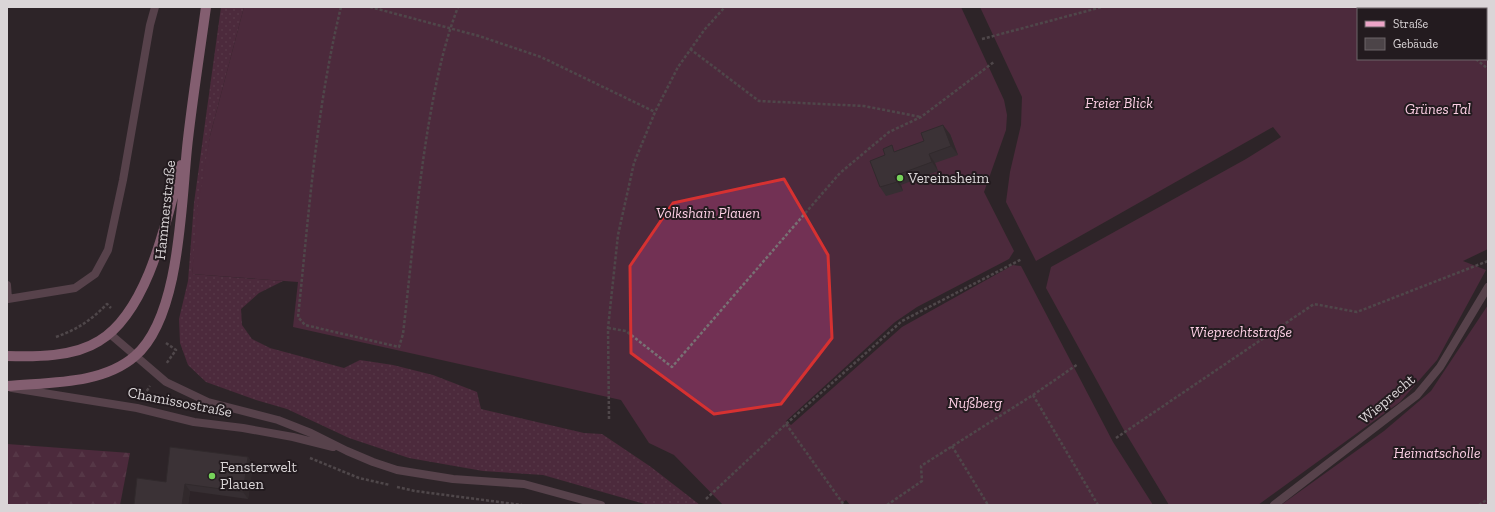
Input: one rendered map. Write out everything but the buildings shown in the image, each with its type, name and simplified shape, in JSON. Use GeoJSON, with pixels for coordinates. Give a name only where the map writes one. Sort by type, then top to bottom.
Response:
{"type":"FeatureCollection","features":[{"type":"Feature","properties":{"kind":"main road","name":"Hammerstraße"},"geometry":{"type":"LineString","coordinates":[[7,387],[90,377],[113,369],[135,356],[146,344],[157,325],[169,289],[179,242],[188,140],[206,7]]}},
{"type":"Feature","properties":{"kind":"main road","name":"Hammerstraße"},"geometry":{"type":"LineString","coordinates":[[7,356],[40,357],[82,349],[98,342],[110,334],[131,309],[159,247],[188,140]]}},
{"type":"Feature","properties":{"kind":"street"},"geometry":{"type":"LineString","coordinates":[[7,285],[8,299],[75,288],[95,274],[105,256],[108,250],[122,187],[150,24],[155,7]]}},
{"type":"Feature","properties":{"kind":"street","name":"Wieprecht"},"geometry":{"type":"LineString","coordinates":[[1274,505],[1417,395],[1440,367],[1488,287]]}},
{"type":"Feature","properties":{"kind":"street","name":"Chamissostraße"},"geometry":{"type":"LineString","coordinates":[[110,334],[166,382],[208,402],[278,420],[312,433],[347,451]]}},
{"type":"Feature","properties":{"kind":"street","name":"Chamissostraße"},"geometry":{"type":"LineString","coordinates":[[7,387],[137,408],[194,422],[243,428],[293,437],[347,451],[397,470],[453,479],[524,484],[601,505]]}},
{"type":"Feature","properties":{"kind":"path"},"geometry":{"type":"LineString","coordinates":[[341,7],[329,55],[319,118],[298,317],[305,325],[399,347],[403,334],[422,165],[437,76],[450,29],[458,7]]}},
{"type":"Feature","properties":{"kind":"path"},"geometry":{"type":"LineString","coordinates":[[370,7],[479,36],[541,57],[656,112]]}},
{"type":"Feature","properties":{"kind":"path"},"geometry":{"type":"LineString","coordinates":[[609,419],[608,328],[618,235],[634,163],[656,112],[678,67],[705,29],[725,7]]}},
{"type":"Feature","properties":{"kind":"path"},"geometry":{"type":"LineString","coordinates":[[982,39],[1102,7]]}},
{"type":"Feature","properties":{"kind":"path"},"geometry":{"type":"LineString","coordinates":[[690,49],[759,101],[864,106],[921,117]]}},
{"type":"Feature","properties":{"kind":"path"},"geometry":{"type":"LineString","coordinates":[[1477,60],[1488,69]]}},
{"type":"Feature","properties":{"kind":"path"},"geometry":{"type":"LineString","coordinates":[[608,328],[626,331],[672,367],[840,172],[889,132],[921,117],[994,62]]}},
{"type":"Feature","properties":{"kind":"path"},"geometry":{"type":"LineString","coordinates":[[706,499],[786,424],[902,321],[1022,259]]}},
{"type":"Feature","properties":{"kind":"path"},"geometry":{"type":"LineString","coordinates":[[1116,438],[1314,304],[1357,312],[1488,261]]}},
{"type":"Feature","properties":{"kind":"path"},"geometry":{"type":"LineString","coordinates":[[52,339],[74,330],[92,320],[107,304]]}},
{"type":"Feature","properties":{"kind":"path"},"geometry":{"type":"LineString","coordinates":[[887,505],[922,481],[921,466],[1033,395],[1078,364]]}},
{"type":"Feature","properties":{"kind":"path"},"geometry":{"type":"LineString","coordinates":[[1033,395],[1098,505]]}},
{"type":"Feature","properties":{"kind":"path"},"geometry":{"type":"LineString","coordinates":[[786,424],[844,505]]}},
{"type":"Feature","properties":{"kind":"path"},"geometry":{"type":"LineString","coordinates":[[952,446],[988,505]]}},
{"type":"Feature","properties":{"kind":"path"},"geometry":{"type":"LineString","coordinates":[[307,457],[359,478],[415,491],[522,505]]}},
{"type":"Feature","properties":{"kind":"path"},"geometry":{"type":"LineString","coordinates":[[1479,505],[1488,499]]}},
{"type":"Feature","properties":{"kind":"highlighted area"},"geometry":{"type":"Polygon","coordinates":[[[784,179],[828,255],[832,338],[781,404],[714,414],[631,353],[630,266],[673,203],[784,179]]]}},
{"type":"Feature","properties":{"kind":"green space"},"geometry":{"type":"Polygon","coordinates":[[[221,7],[244,7],[210,136],[192,274],[283,281],[259,293],[241,309],[242,325],[252,339],[270,348],[344,368],[360,360],[393,365],[433,375],[477,392],[481,409],[584,433],[602,434],[651,467],[700,505],[648,505],[543,475],[483,471],[409,458],[349,438],[287,409],[256,400],[206,382],[188,365],[180,343],[179,319],[188,281],[194,203],[221,7]]]}},
{"type":"Feature","properties":{"kind":"green space","name":"Volkshain Plauen"},"geometry":{"type":"Polygon","coordinates":[[[244,7],[961,7],[1004,100],[1007,115],[1006,130],[984,192],[1014,251],[1009,259],[917,307],[895,322],[786,421],[791,425],[902,327],[1013,265],[1021,266],[1113,442],[1153,505],[850,505],[846,500],[840,505],[723,505],[674,455],[649,443],[621,400],[293,327],[298,282],[192,274],[198,206],[210,136],[244,7]]]}},
{"type":"Feature","properties":{"kind":"green space"},"geometry":{"type":"Polygon","coordinates":[[[980,7],[1488,7],[1488,249],[1463,261],[1486,270],[1437,360],[1400,402],[1258,505],[1169,505],[1125,432],[1046,288],[1051,267],[1246,159],[1281,137],[1273,127],[1036,261],[1006,202],[1010,172],[1021,125],[1022,97],[980,7]]]}},
{"type":"Feature","properties":{"kind":"green space","name":"Heimatscholle"},"geometry":{"type":"Polygon","coordinates":[[[1488,305],[1488,505],[1281,505],[1384,431],[1431,391],[1488,305]]]}},
{"type":"Feature","properties":{"kind":"green space"},"geometry":{"type":"Polygon","coordinates":[[[7,444],[130,453],[120,505],[7,505],[7,444]]]}},
{"type":"Feature","properties":{"kind":"place","name":"Vereinsheim"},"geometry":{"type":"Point","coordinates":[900,178]}},
{"type":"Feature","properties":{"kind":"place","name":"Fensterwelt Plauen"},"geometry":{"type":"Point","coordinates":[212,476]}},
{"type":"Feature","properties":{"kind":"park label","name":"Freier Blick"},"geometry":{"type":"Point","coordinates":[1119,103]}},
{"type":"Feature","properties":{"kind":"park label","name":"Grünes Tal"},"geometry":{"type":"Point","coordinates":[1438,109]}},
{"type":"Feature","properties":{"kind":"park label","name":"Wieprechtstraße"},"geometry":{"type":"Point","coordinates":[1241,332]}},
{"type":"Feature","properties":{"kind":"park label","name":"Nußberg"},"geometry":{"type":"Point","coordinates":[975,403]}}]}
